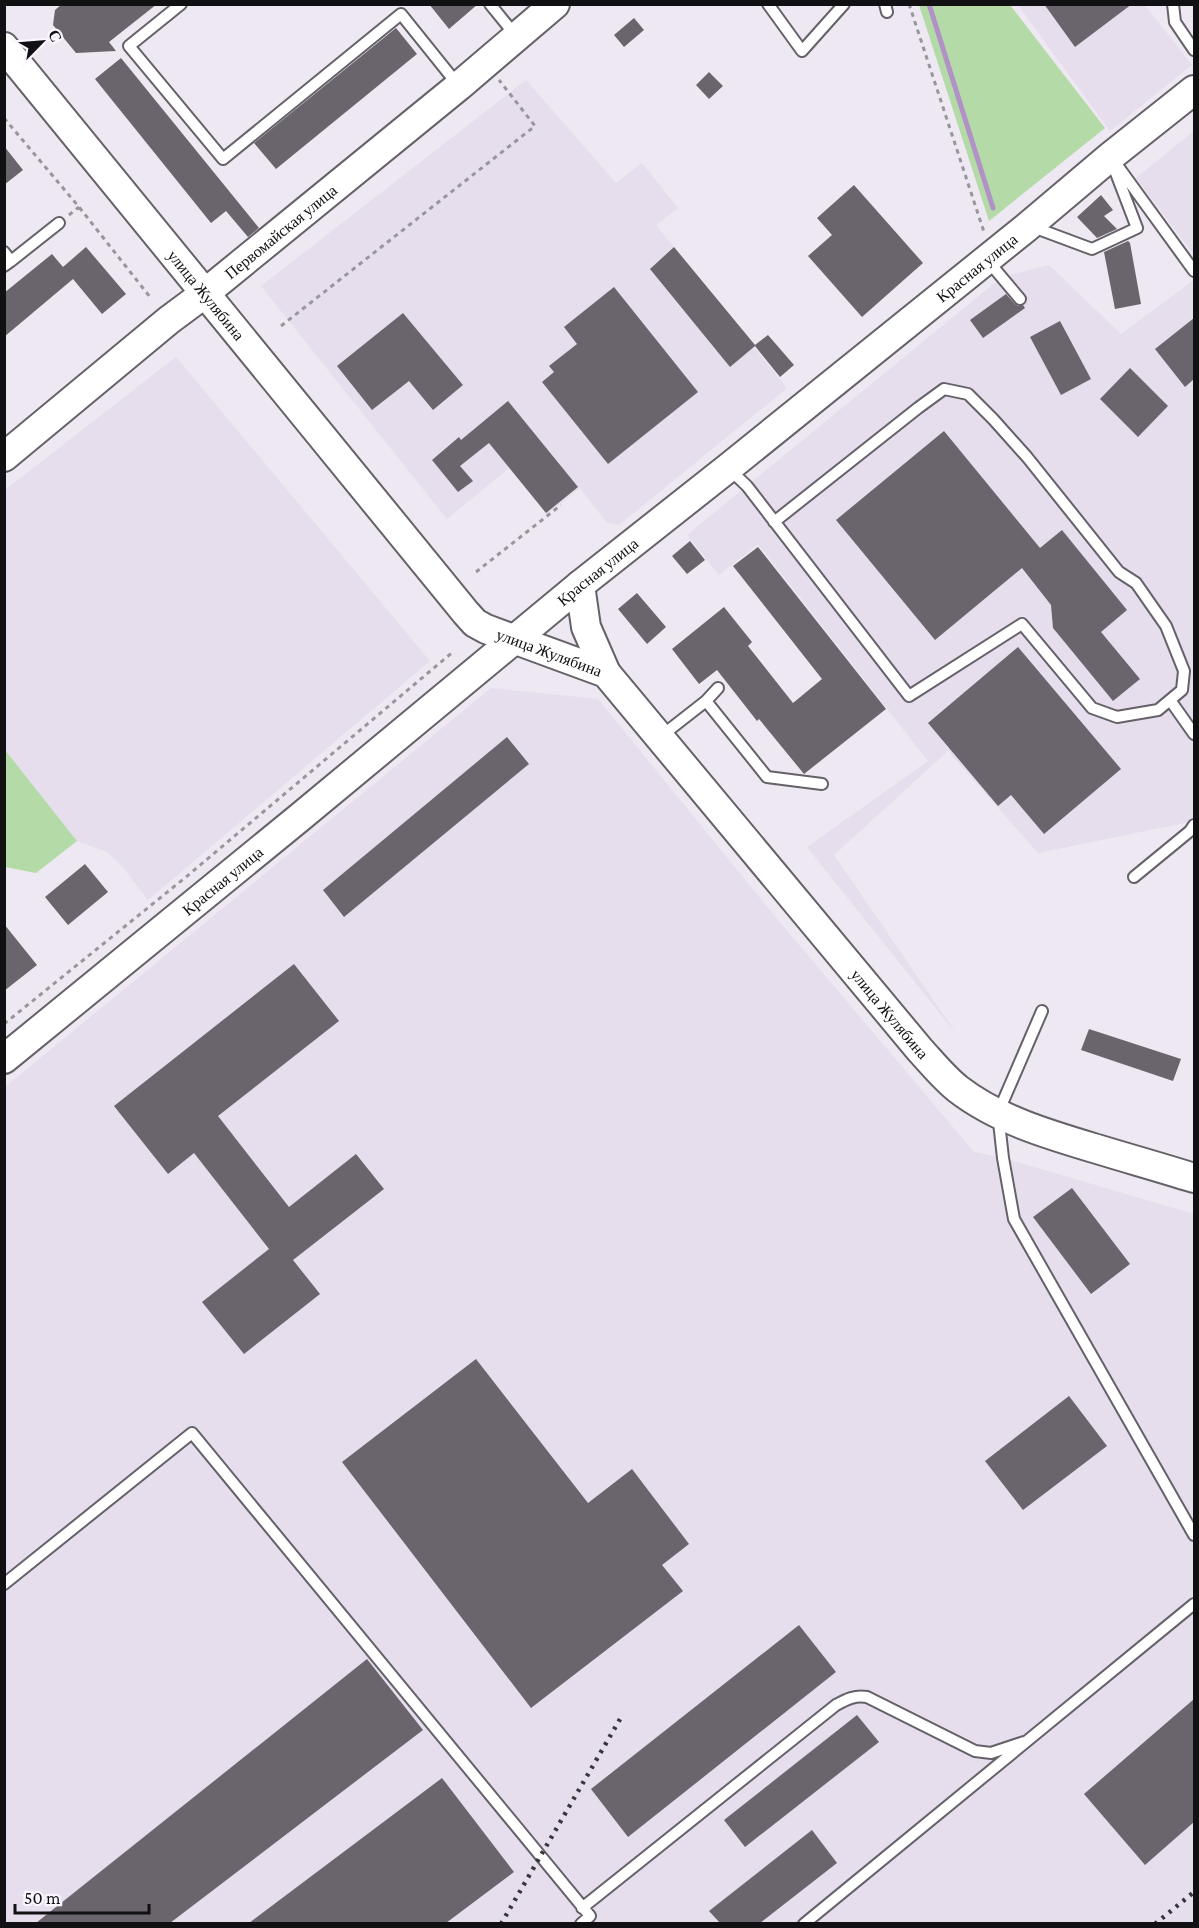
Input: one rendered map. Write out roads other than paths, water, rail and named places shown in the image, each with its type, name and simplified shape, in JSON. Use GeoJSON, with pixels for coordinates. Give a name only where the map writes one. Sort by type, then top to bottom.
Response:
{"type":"FeatureCollection","features":[{"type":"Feature","properties":{"kind":"main road","name":"Первомайская улица"},"geometry":{"type":"LineString","coordinates":[[4,457],[169,320],[459,86],[555,4]]}},
{"type":"Feature","properties":{"kind":"main road","name":"улица Жулябина"},"geometry":{"type":"LineString","coordinates":[[4,46],[204,294],[475,623],[514,640],[606,673],[920,1050],[959,1089],[998,1113],[1044,1134],[1194,1178]]}},
{"type":"Feature","properties":{"kind":"main road","name":"Красная улица"},"geometry":{"type":"LineString","coordinates":[[4,1059],[580,585],[728,468],[986,248],[1027,226],[1194,90]]}},
{"type":"Feature","properties":{"kind":"main road"},"geometry":{"type":"LineString","coordinates":[[580,585],[586,627],[606,673]]}},
{"type":"Feature","properties":{"kind":"lane"},"geometry":{"type":"LineString","coordinates":[[181,4],[129,46],[223,159],[401,14],[459,86]]}},
{"type":"Feature","properties":{"kind":"lane"},"geometry":{"type":"LineString","coordinates":[[490,4],[516,36]]}},
{"type":"Feature","properties":{"kind":"lane"},"geometry":{"type":"LineString","coordinates":[[770,5],[802,51],[844,4]]}},
{"type":"Feature","properties":{"kind":"lane"},"geometry":{"type":"LineString","coordinates":[[1173,4],[1175,22],[1194,50]]}},
{"type":"Feature","properties":{"kind":"lane"},"geometry":{"type":"LineString","coordinates":[[1027,226],[1092,249],[1137,228],[1111,156]]}},
{"type":"Feature","properties":{"kind":"lane"},"geometry":{"type":"LineString","coordinates":[[1111,156],[1194,271]]}},
{"type":"Feature","properties":{"kind":"lane"},"geometry":{"type":"LineString","coordinates":[[7,260],[58,223]]}},
{"type":"Feature","properties":{"kind":"lane"},"geometry":{"type":"LineString","coordinates":[[986,248],[1020,299]]}},
{"type":"Feature","properties":{"kind":"lane"},"geometry":{"type":"LineString","coordinates":[[728,468],[747,486],[774,522],[909,696],[1022,624],[1092,708],[1117,717],[1158,710],[1182,690],[1184,671],[1166,626],[1136,583],[1119,572],[1027,457],[968,394],[944,389],[774,522]]}},
{"type":"Feature","properties":{"kind":"lane"},"geometry":{"type":"LineString","coordinates":[[660,737],[706,701],[718,688]]}},
{"type":"Feature","properties":{"kind":"lane"},"geometry":{"type":"LineString","coordinates":[[1170,700],[1194,734]]}},
{"type":"Feature","properties":{"kind":"lane"},"geometry":{"type":"LineString","coordinates":[[706,701],[766,777],[822,784]]}},
{"type":"Feature","properties":{"kind":"lane"},"geometry":{"type":"LineString","coordinates":[[1134,878],[1190,831],[1194,825]]}},
{"type":"Feature","properties":{"kind":"lane"},"geometry":{"type":"LineString","coordinates":[[1042,1011],[998,1113],[1014,1219],[1194,1535]]}},
{"type":"Feature","properties":{"kind":"lane"},"geometry":{"type":"LineString","coordinates":[[4,1584],[192,1432],[590,1916],[581,1923]]}},
{"type":"Feature","properties":{"kind":"lane"},"geometry":{"type":"LineString","coordinates":[[804,1923],[1194,1604]]}},
{"type":"Feature","properties":{"kind":"lane"},"geometry":{"type":"LineString","coordinates":[[582,1908],[847,1699],[858,1696],[867,1697],[975,1751],[991,1753],[1024,1742]]}},
{"type":"Feature","properties":{"kind":"waterway"},"geometry":{"type":"LineString","coordinates":[[929,4],[993,208]]}},
{"type":"Feature","properties":{"kind":"railway"},"geometry":{"type":"LineString","coordinates":[[501,1924],[623,1714]]}},
{"type":"Feature","properties":{"kind":"railway"},"geometry":{"type":"LineString","coordinates":[[1155,1924],[1194,1892]]}}]}
